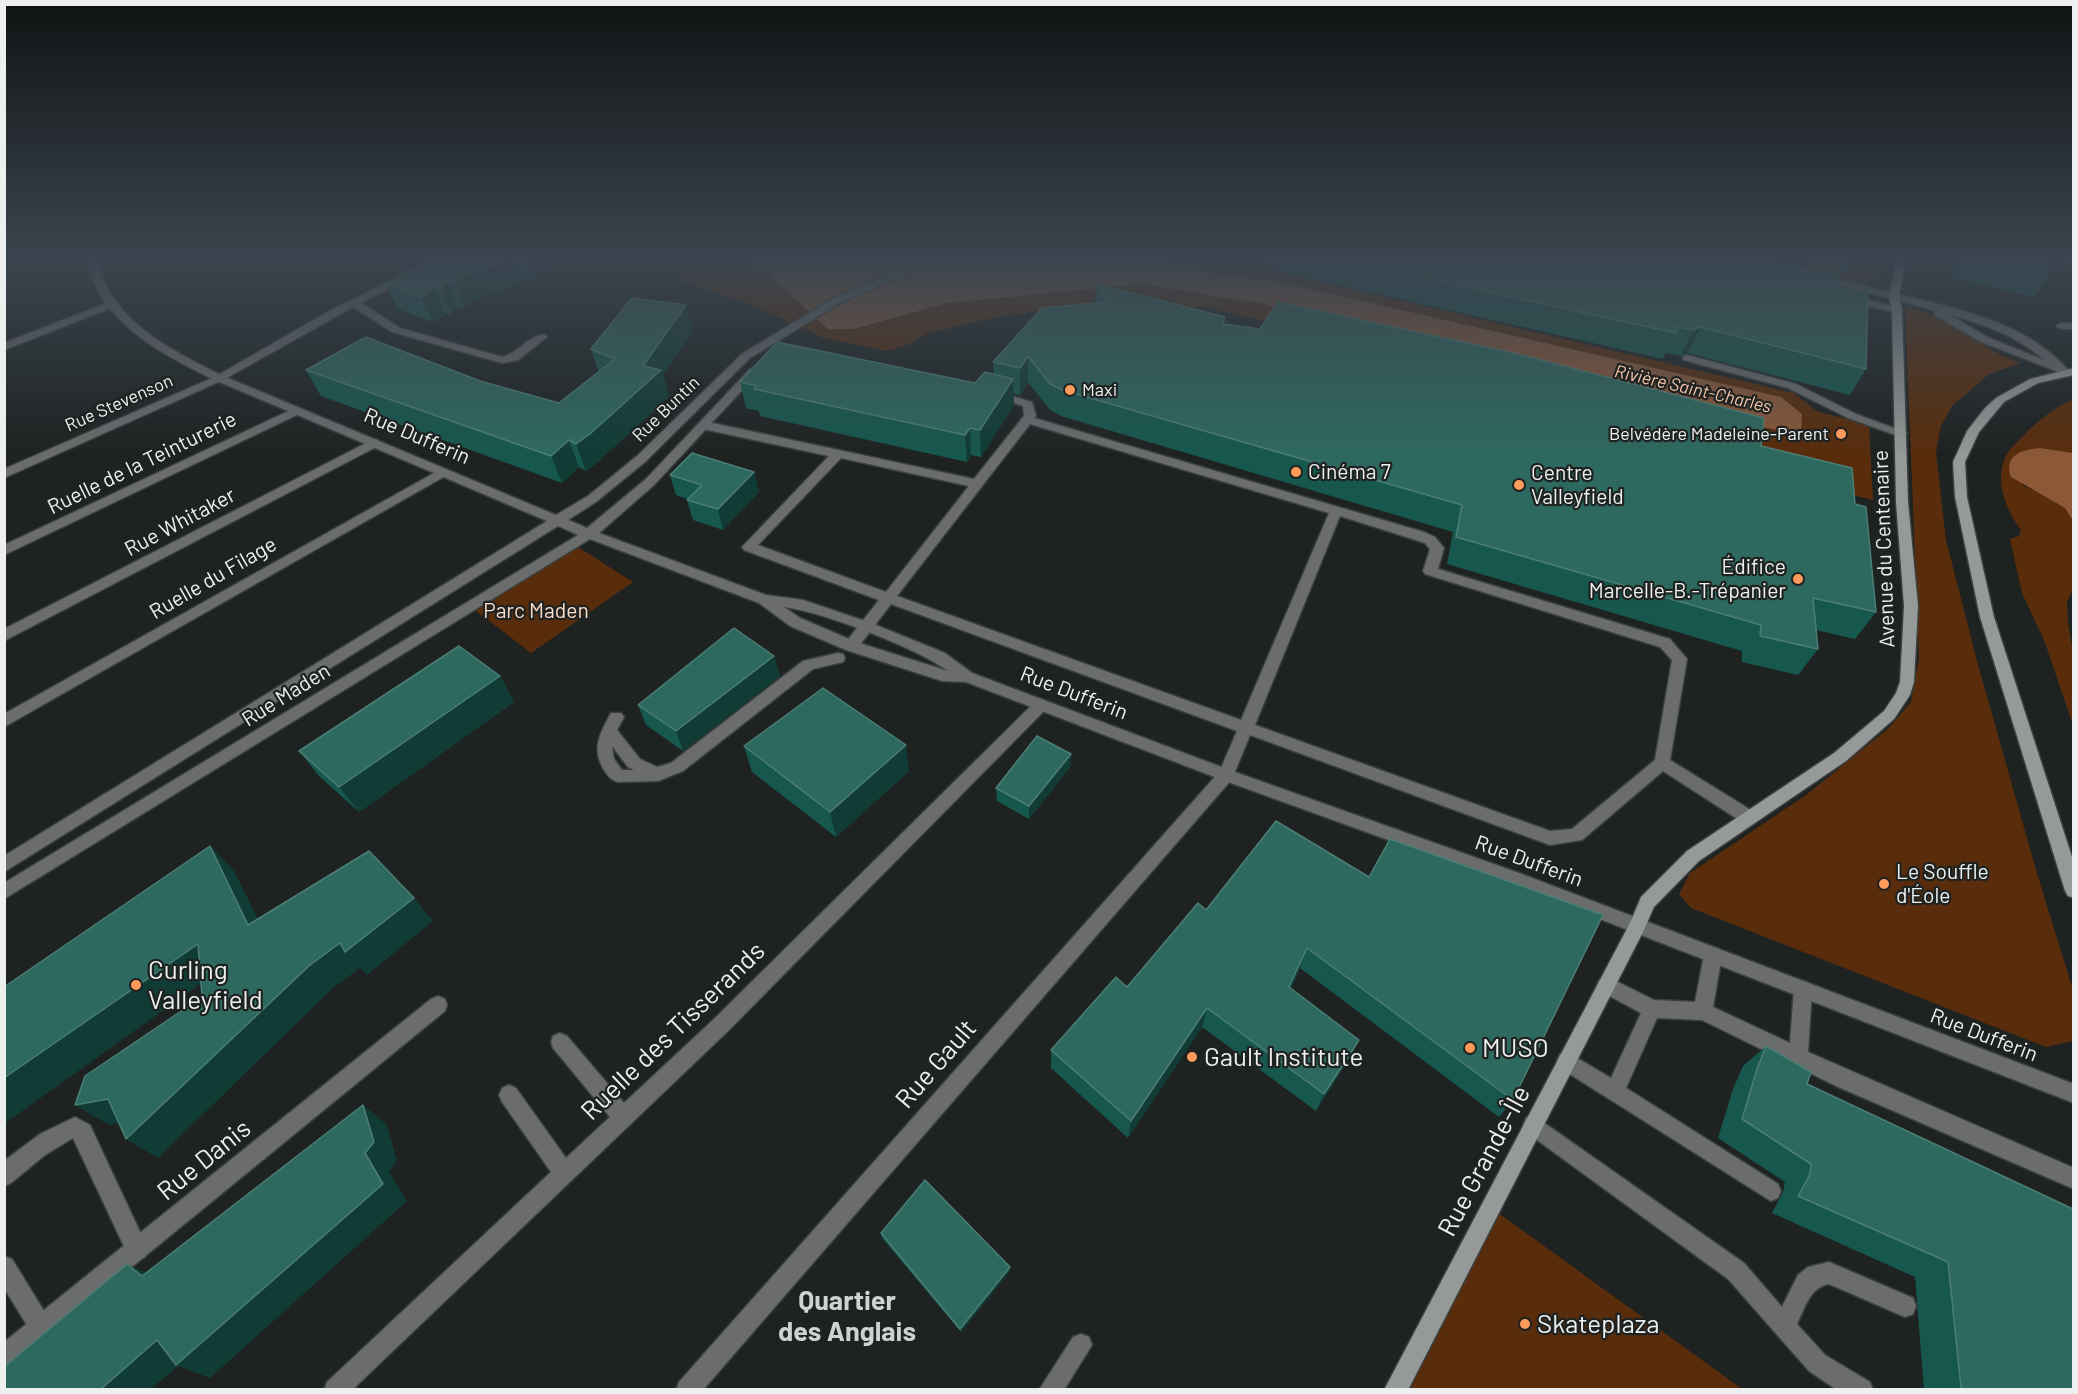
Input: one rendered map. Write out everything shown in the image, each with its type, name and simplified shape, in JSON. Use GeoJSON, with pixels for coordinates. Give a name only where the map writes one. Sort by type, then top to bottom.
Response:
{"type":"FeatureCollection","features":[{"type":"Feature","properties":{"kind":"main road","name":"Avenue du Centenaire"},"geometry":{"type":"LineString","coordinates":[[1637,926],[1647,902],[1693,856],[1840,757],[1889,715],[1903,695],[1907,682],[1911,606],[1902,502],[1897,326]]}},
{"type":"Feature","properties":{"kind":"main road"},"geometry":{"type":"LineString","coordinates":[[2069,372],[2034,381],[2000,400],[1973,431],[1959,462],[1961,497],[1987,617],[2073,891]]}},
{"type":"Feature","properties":{"kind":"main road","name":"Rue Grande-Île"},"geometry":{"type":"LineString","coordinates":[[1395,1389],[1637,926]]}},
{"type":"Feature","properties":{"kind":"street"},"geometry":{"type":"LineString","coordinates":[[4,346],[55,326]]}},
{"type":"Feature","properties":{"kind":"street","name":"Rue Dufferin"},"geometry":{"type":"LineString","coordinates":[[135,326],[171,355],[219,378],[589,534],[764,600],[803,605],[866,627],[940,657],[967,677],[1637,926],[2073,1094]]}},
{"type":"Feature","properties":{"kind":"street","name":"Rue Stevenson"},"geometry":{"type":"LineString","coordinates":[[4,474],[219,378],[312,326]]}},
{"type":"Feature","properties":{"kind":"street"},"geometry":{"type":"LineString","coordinates":[[390,326],[396,330],[502,360],[514,358],[542,337]]}},
{"type":"Feature","properties":{"kind":"street","name":"Rue Buntin"},"geometry":{"type":"LineString","coordinates":[[559,520],[619,479],[746,356],[796,326]]}},
{"type":"Feature","properties":{"kind":"street","name":"Rue Buntin"},"geometry":{"type":"LineString","coordinates":[[589,534],[650,482],[797,326]]}},
{"type":"Feature","properties":{"kind":"street"},"geometry":{"type":"LineString","coordinates":[[1962,326],[1983,339],[2069,372]]}},
{"type":"Feature","properties":{"kind":"street"},"geometry":{"type":"LineString","coordinates":[[2000,326],[2037,348],[2069,372]]}},
{"type":"Feature","properties":{"kind":"street"},"geometry":{"type":"LineString","coordinates":[[1687,358],[1792,386],[1852,417],[1901,433]]}},
{"type":"Feature","properties":{"kind":"street"},"geometry":{"type":"LineString","coordinates":[[850,646],[1030,416],[1028,404],[978,390]]}},
{"type":"Feature","properties":{"kind":"street","name":"Ruelle de la Teinturerie"},"geometry":{"type":"LineString","coordinates":[[4,551],[297,411]]}},
{"type":"Feature","properties":{"kind":"street"},"geometry":{"type":"LineString","coordinates":[[838,454],[749,547],[1550,838],[1575,835],[1662,763],[1680,659],[1665,643],[1430,571],[1437,548],[1430,540],[1027,420]]}},
{"type":"Feature","properties":{"kind":"street"},"geometry":{"type":"LineString","coordinates":[[703,425],[978,484]]}},
{"type":"Feature","properties":{"kind":"street","name":"Rue Whitaker"},"geometry":{"type":"LineString","coordinates":[[4,636],[374,443]]}},
{"type":"Feature","properties":{"kind":"street","name":"Ruelle du Filage"},"geometry":{"type":"LineString","coordinates":[[4,721],[443,472]]}},
{"type":"Feature","properties":{"kind":"street","name":"Rue Gault"},"geometry":{"type":"LineString","coordinates":[[687,1389],[1226,775],[1336,511]]}},
{"type":"Feature","properties":{"kind":"street","name":"Rue Maden"},"geometry":{"type":"LineString","coordinates":[[4,865],[559,520]]}},
{"type":"Feature","properties":{"kind":"street","name":"Rue Maden"},"geometry":{"type":"LineString","coordinates":[[4,892],[589,534]]}},
{"type":"Feature","properties":{"kind":"street","name":"Rue Dufferin"},"geometry":{"type":"LineString","coordinates":[[764,600],[795,622],[850,646],[942,676],[967,677]]}},
{"type":"Feature","properties":{"kind":"street"},"geometry":{"type":"LineString","coordinates":[[612,724],[634,763],[658,775],[677,767],[808,665],[838,658]]}},
{"type":"Feature","properties":{"kind":"street","name":"Ruelle des Tisserands"},"geometry":{"type":"LineString","coordinates":[[335,1389],[720,1026],[1041,705]]}},
{"type":"Feature","properties":{"kind":"street"},"geometry":{"type":"LineString","coordinates":[[1662,763],[1748,817]]}},
{"type":"Feature","properties":{"kind":"street"},"geometry":{"type":"LineString","coordinates":[[1703,1011],[1713,955]]}},
{"type":"Feature","properties":{"kind":"street"},"geometry":{"type":"LineString","coordinates":[[1606,985],[1652,1009],[1703,1011],[1843,1079],[2073,1179]]}},
{"type":"Feature","properties":{"kind":"street"},"geometry":{"type":"LineString","coordinates":[[1798,1057],[1803,989]]}},
{"type":"Feature","properties":{"kind":"street","name":"Rue Danis"},"geometry":{"type":"LineString","coordinates":[[4,1357],[438,1005]]}},
{"type":"Feature","properties":{"kind":"street"},"geometry":{"type":"LineString","coordinates":[[1615,1091],[1652,1009]]}},
{"type":"Feature","properties":{"kind":"street"},"geometry":{"type":"LineString","coordinates":[[561,1042],[623,1117]]}},
{"type":"Feature","properties":{"kind":"street"},"geometry":{"type":"LineString","coordinates":[[1567,1061],[1771,1191]]}},
{"type":"Feature","properties":{"kind":"street"},"geometry":{"type":"LineString","coordinates":[[509,1095],[564,1173]]}},
{"type":"Feature","properties":{"kind":"street"},"geometry":{"type":"LineString","coordinates":[[1533,1125],[1736,1271],[1817,1363],[1837,1377],[1862,1389]]}},
{"type":"Feature","properties":{"kind":"street"},"geometry":{"type":"LineString","coordinates":[[4,1176],[64,1130],[75,1127],[83,1132],[137,1249]]}},
{"type":"Feature","properties":{"kind":"street"},"geometry":{"type":"LineString","coordinates":[[4,1267],[41,1328]]}},
{"type":"Feature","properties":{"kind":"street"},"geometry":{"type":"LineString","coordinates":[[1785,1324],[1806,1283],[1816,1275],[1829,1273],[1905,1306]]}},
{"type":"Feature","properties":{"kind":"street"},"geometry":{"type":"LineString","coordinates":[[1050,1389],[1081,1345]]}},
{"type":"Feature","properties":{"kind":"green space"},"geometry":{"type":"Polygon","coordinates":[[[797,326],[958,326],[928,333],[907,345],[887,351],[824,338],[797,326]]]}},
{"type":"Feature","properties":{"kind":"green space"},"geometry":{"type":"Polygon","coordinates":[[[1285,326],[1509,326],[1794,393],[1818,412],[1869,424],[1873,500],[1760,473],[1762,440],[1285,326]]]}},
{"type":"Feature","properties":{"kind":"green space"},"geometry":{"type":"Polygon","coordinates":[[[1906,326],[1953,326],[1999,354],[2021,363],[1989,374],[1952,406],[1941,426],[1936,453],[1946,540],[1977,661],[2036,870],[2073,990],[2073,1041],[2046,1047],[1691,908],[1679,894],[1690,873],[1806,795],[1889,728],[1911,702],[1919,659],[1906,326]]]}},
{"type":"Feature","properties":{"kind":"green space"},"geometry":{"type":"Polygon","coordinates":[[[2073,399],[2073,453],[2041,448],[2022,485],[2047,496],[2065,508],[2073,521],[2073,589],[2067,602],[2073,652],[2073,725],[2044,640],[2022,593],[2010,539],[2019,536],[2021,530],[2006,504],[2001,475],[2010,450],[2041,419],[2073,399]]]}},
{"type":"Feature","properties":{"kind":"green space","name":"Parc Maden"},"geometry":{"type":"Polygon","coordinates":[[[578,547],[633,582],[531,653],[475,610],[578,547]]]}},
{"type":"Feature","properties":{"kind":"green space"},"geometry":{"type":"Polygon","coordinates":[[[1490,1207],[1742,1389],[1395,1390],[1490,1207]]]}},
{"type":"Feature","properties":{"kind":"water"},"geometry":{"type":"Polygon","coordinates":[[[825,326],[865,326],[854,329],[828,329],[825,326]]]}},
{"type":"Feature","properties":{"kind":"water","name":"Rivière Saint-Charles"},"geometry":{"type":"Polygon","coordinates":[[[1350,326],[1471,326],[1781,397],[1802,414],[1801,434],[1694,415],[1350,326]]]}},
{"type":"Feature","properties":{"kind":"water"},"geometry":{"type":"Polygon","coordinates":[[[2041,448],[2073,453],[2073,521],[2065,508],[2011,477],[2009,469],[2012,458],[2021,452],[2041,448]]]}},
{"type":"Feature","properties":{"kind":"building"},"geometry":{"type":"Polygon","coordinates":[[[609,326],[671,326],[643,366],[661,370],[591,433],[576,444],[569,440],[551,456],[306,370],[366,337],[480,381],[559,403],[615,359],[591,349],[609,326]]]}},
{"type":"Feature","properties":{"kind":"building","name":"Centre Valleyfield"},"geometry":{"type":"Polygon","coordinates":[[[1026,326],[1238,326],[1260,329],[1262,326],[1389,326],[1518,354],[1764,418],[1761,446],[1852,468],[1855,504],[1866,507],[1876,612],[1813,598],[1818,649],[1760,636],[1761,625],[1456,537],[1462,505],[1062,390],[1050,384],[1028,356],[1020,368],[993,362],[1026,326]]]}},
{"type":"Feature","properties":{"kind":"building"},"geometry":{"type":"Polygon","coordinates":[[[1644,326],[1867,326],[1866,369],[1700,327],[1693,330],[1677,327],[1676,333],[1644,326]]]}},
{"type":"Feature","properties":{"kind":"building"},"geometry":{"type":"Polygon","coordinates":[[[777,342],[975,383],[985,372],[1013,379],[980,430],[970,428],[965,435],[754,389],[757,386],[740,382],[777,342]]]}},
{"type":"Feature","properties":{"kind":"building"},"geometry":{"type":"Polygon","coordinates":[[[692,453],[754,472],[718,509],[687,500],[702,485],[670,475],[692,453]]]}},
{"type":"Feature","properties":{"kind":"building"},"geometry":{"type":"Polygon","coordinates":[[[734,628],[774,656],[676,731],[638,705],[734,628]]]}},
{"type":"Feature","properties":{"kind":"building"},"geometry":{"type":"Polygon","coordinates":[[[459,646],[500,676],[339,787],[299,751],[459,646]]]}},
{"type":"Feature","properties":{"kind":"building"},"geometry":{"type":"Polygon","coordinates":[[[823,688],[906,745],[830,812],[744,746],[823,688]]]}},
{"type":"Feature","properties":{"kind":"building"},"geometry":{"type":"Polygon","coordinates":[[[1037,736],[1071,754],[1029,806],[996,788],[1037,736]]]}},
{"type":"Feature","properties":{"kind":"building"},"geometry":{"type":"Polygon","coordinates":[[[1276,821],[1369,877],[1390,839],[1603,915],[1513,1100],[1307,948],[1289,987],[1359,1040],[1324,1094],[1207,1008],[1131,1121],[1051,1050],[1116,977],[1127,987],[1198,903],[1206,910],[1276,821]]]}},
{"type":"Feature","properties":{"kind":"building"},"geometry":{"type":"Polygon","coordinates":[[[210,846],[248,925],[369,851],[414,898],[345,952],[340,943],[310,965],[126,1139],[108,1099],[75,1105],[85,1076],[202,997],[198,944],[4,1078],[4,987],[210,846]]]}},
{"type":"Feature","properties":{"kind":"building"},"geometry":{"type":"Polygon","coordinates":[[[1766,1046],[1811,1072],[1807,1084],[2073,1209],[2073,1389],[1961,1388],[1948,1262],[1798,1196],[1810,1174],[1811,1164],[1742,1119],[1766,1046]]]}},
{"type":"Feature","properties":{"kind":"building"},"geometry":{"type":"Polygon","coordinates":[[[363,1105],[374,1142],[365,1153],[383,1184],[176,1365],[157,1340],[101,1389],[4,1389],[4,1367],[127,1264],[142,1276],[363,1105]]]}},
{"type":"Feature","properties":{"kind":"building"},"geometry":{"type":"Polygon","coordinates":[[[925,1180],[1010,1267],[960,1329],[881,1233],[925,1180]]]}},
{"type":"Feature","properties":{"kind":"place","name":"Maxi"},"geometry":{"type":"Point","coordinates":[1070,390]}},
{"type":"Feature","properties":{"kind":"place","name":"Belvédère Madeleine-Parent"},"geometry":{"type":"Point","coordinates":[1841,434]}},
{"type":"Feature","properties":{"kind":"place","name":"Cinéma 7"},"geometry":{"type":"Point","coordinates":[1296,472]}},
{"type":"Feature","properties":{"kind":"place","name":"Centre Valleyfield"},"geometry":{"type":"Point","coordinates":[1519,485]}},
{"type":"Feature","properties":{"kind":"place","name":"Édifice Marcelle-B.-Trépanier"},"geometry":{"type":"Point","coordinates":[1798,579]}},
{"type":"Feature","properties":{"kind":"place","name":"Le Souffle d'Éole"},"geometry":{"type":"Point","coordinates":[1884,884]}},
{"type":"Feature","properties":{"kind":"place","name":"Curling Valleyfield"},"geometry":{"type":"Point","coordinates":[136,985]}},
{"type":"Feature","properties":{"kind":"place","name":"MUSO"},"geometry":{"type":"Point","coordinates":[1470,1048]}},
{"type":"Feature","properties":{"kind":"place","name":"Gault Institute"},"geometry":{"type":"Point","coordinates":[1192,1057]}},
{"type":"Feature","properties":{"kind":"place","name":"Skateplaza"},"geometry":{"type":"Point","coordinates":[1525,1324]}},
{"type":"Feature","properties":{"kind":"district","name":"Quartier des Anglais"},"geometry":{"type":"Point","coordinates":[847,1316]}}]}
